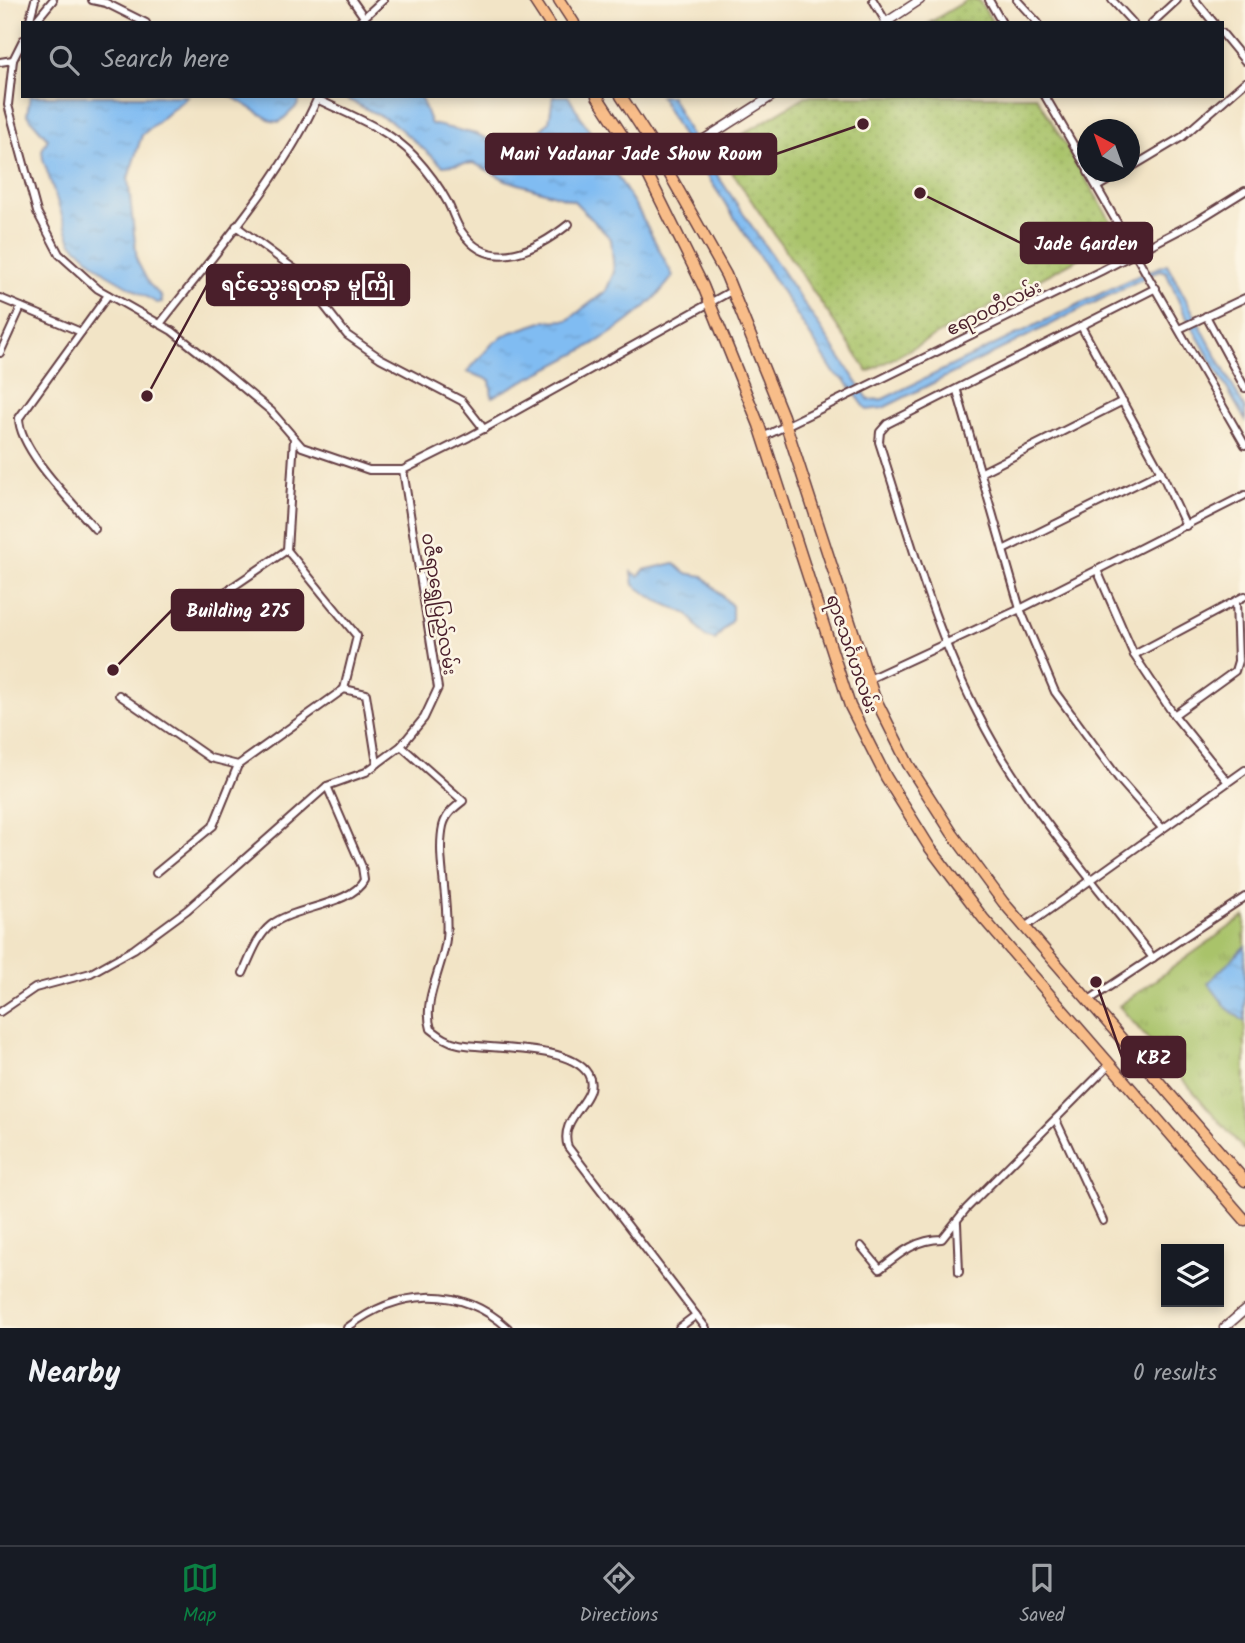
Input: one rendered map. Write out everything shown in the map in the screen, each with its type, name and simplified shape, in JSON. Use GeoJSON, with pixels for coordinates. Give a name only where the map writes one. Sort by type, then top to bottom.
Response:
{"type":"FeatureCollection","features":[{"type":"Feature","properties":{"kind":"main road"},"geometry":{"type":"LineString","coordinates":[[534,0],[548,21]]}},
{"type":"Feature","properties":{"kind":"main road"},"geometry":{"type":"LineString","coordinates":[[559,0],[573,21]]}},
{"type":"Feature","properties":{"kind":"main road","name":"ရာဇသင်္ဂဟလမ်း"},"geometry":{"type":"LineString","coordinates":[[598,98],[648,175],[710,304],[763,437],[850,706],[886,777],[930,848],[983,918],[1245,1220]]}},
{"type":"Feature","properties":{"kind":"main road","name":"ရာဇသင်္ဂဟလမ်း"},"geometry":{"type":"LineString","coordinates":[[622,98],[665,166],[733,290],[786,426],[869,679],[903,753],[952,833],[1024,927],[1245,1181]]}},
{"type":"Feature","properties":{"kind":"street"},"geometry":{"type":"LineString","coordinates":[[32,21],[35,0]]}},
{"type":"Feature","properties":{"kind":"street"},"geometry":{"type":"LineString","coordinates":[[34,21],[53,0]]}},
{"type":"Feature","properties":{"kind":"street"},"geometry":{"type":"LineString","coordinates":[[92,0],[105,2],[142,21]]}},
{"type":"Feature","properties":{"kind":"street"},"geometry":{"type":"LineString","coordinates":[[352,0],[364,16]]}},
{"type":"Feature","properties":{"kind":"street"},"geometry":{"type":"LineString","coordinates":[[360,21],[383,0]]}},
{"type":"Feature","properties":{"kind":"street"},"geometry":{"type":"LineString","coordinates":[[873,0],[884,21]]}},
{"type":"Feature","properties":{"kind":"street"},"geometry":{"type":"LineString","coordinates":[[887,21],[920,0]]}},
{"type":"Feature","properties":{"kind":"street"},"geometry":{"type":"LineString","coordinates":[[989,0],[1001,21]]}},
{"type":"Feature","properties":{"kind":"street"},"geometry":{"type":"LineString","coordinates":[[1017,0],[1036,21]]}},
{"type":"Feature","properties":{"kind":"street"},"geometry":{"type":"LineString","coordinates":[[1112,0],[1131,21]]}},
{"type":"Feature","properties":{"kind":"street"},"geometry":{"type":"LineString","coordinates":[[1154,21],[1177,0]]}},
{"type":"Feature","properties":{"kind":"street"},"geometry":{"type":"LineString","coordinates":[[1195,0],[1212,21]]}},
{"type":"Feature","properties":{"kind":"street"},"geometry":{"type":"LineString","coordinates":[[1224,35],[1245,61]]}},
{"type":"Feature","properties":{"kind":"street"},"geometry":{"type":"LineString","coordinates":[[21,44],[13,60],[8,105],[37,212],[59,254],[108,295],[160,324],[229,376],[271,411],[302,447],[334,460],[369,470],[403,470],[484,429],[733,290]]}},
{"type":"Feature","properties":{"kind":"street"},"geometry":{"type":"LineString","coordinates":[[0,62],[13,60]]}},
{"type":"Feature","properties":{"kind":"street"},"geometry":{"type":"LineString","coordinates":[[1140,162],[1182,137],[1245,82]]}},
{"type":"Feature","properties":{"kind":"street"},"geometry":{"type":"LineString","coordinates":[[160,324],[236,226],[306,125],[318,98]]}},
{"type":"Feature","properties":{"kind":"street"},"geometry":{"type":"LineString","coordinates":[[320,98],[391,138],[414,155],[446,200],[463,234],[484,250],[505,257],[544,243],[569,224]]}},
{"type":"Feature","properties":{"kind":"street"},"geometry":{"type":"LineString","coordinates":[[648,175],[769,98]]}},
{"type":"Feature","properties":{"kind":"street"},"geometry":{"type":"LineString","coordinates":[[1046,98],[1077,152]]}},
{"type":"Feature","properties":{"kind":"street"},"geometry":{"type":"LineString","coordinates":[[1094,182],[1245,445]]}},
{"type":"Feature","properties":{"kind":"street"},"geometry":{"type":"LineString","coordinates":[[1097,187],[1106,182]]}},
{"type":"Feature","properties":{"kind":"street","name":"ဧရာဝတီလမ်း"},"geometry":{"type":"LineString","coordinates":[[786,426],[1135,253],[1195,222],[1245,191]]}},
{"type":"Feature","properties":{"kind":"street"},"geometry":{"type":"LineString","coordinates":[[236,226],[297,271],[347,335],[380,358],[462,401],[484,429]]}},
{"type":"Feature","properties":{"kind":"street"},"geometry":{"type":"LineString","coordinates":[[1153,958],[1034,806],[979,718],[944,643],[880,442],[880,432],[887,424],[957,391],[1156,288]]}},
{"type":"Feature","properties":{"kind":"street"},"geometry":{"type":"LineString","coordinates":[[95,529],[29,447],[19,429],[19,418],[108,295]]}},
{"type":"Feature","properties":{"kind":"street"},"geometry":{"type":"LineString","coordinates":[[0,298],[81,331]]}},
{"type":"Feature","properties":{"kind":"street"},"geometry":{"type":"LineString","coordinates":[[1179,329],[1245,298]]}},
{"type":"Feature","properties":{"kind":"street"},"geometry":{"type":"LineString","coordinates":[[0,353],[21,307]]}},
{"type":"Feature","properties":{"kind":"street"},"geometry":{"type":"LineString","coordinates":[[1206,316],[1245,388]]}},
{"type":"Feature","properties":{"kind":"street"},"geometry":{"type":"LineString","coordinates":[[1081,326],[1161,472],[1186,526]]}},
{"type":"Feature","properties":{"kind":"street"},"geometry":{"type":"LineString","coordinates":[[957,391],[1020,609],[1055,692],[1119,779],[1161,828]]}},
{"type":"Feature","properties":{"kind":"street"},"geometry":{"type":"LineString","coordinates":[[982,471],[1123,401]]}},
{"type":"Feature","properties":{"kind":"street"},"geometry":{"type":"LineString","coordinates":[[763,437],[786,426]]}},
{"type":"Feature","properties":{"kind":"street"},"geometry":{"type":"LineString","coordinates":[[156,873],[213,827],[238,765],[344,689],[356,636],[287,550],[294,438]]}},
{"type":"Feature","properties":{"kind":"street","name":"ဝဇီရာရွှေပြည်လမ်း"},"geometry":{"type":"LineString","coordinates":[[0,1012],[34,988],[91,974],[134,949],[187,910],[327,786],[366,772],[401,746],[424,718],[438,688],[403,470]]}},
{"type":"Feature","properties":{"kind":"street"},"geometry":{"type":"LineString","coordinates":[[1003,550],[1161,472]]}},
{"type":"Feature","properties":{"kind":"street"},"geometry":{"type":"LineString","coordinates":[[869,679],[1020,609],[1245,495]]}},
{"type":"Feature","properties":{"kind":"street"},"geometry":{"type":"LineString","coordinates":[[212,601],[287,550]]}},
{"type":"Feature","properties":{"kind":"street"},"geometry":{"type":"LineString","coordinates":[[1097,570],[1134,655],[1174,715],[1227,781]]}},
{"type":"Feature","properties":{"kind":"street"},"geometry":{"type":"LineString","coordinates":[[1134,655],[1245,596]]}},
{"type":"Feature","properties":{"kind":"street"},"geometry":{"type":"LineString","coordinates":[[1174,715],[1235,671],[1238,662],[1236,601]]}},
{"type":"Feature","properties":{"kind":"street"},"geometry":{"type":"LineString","coordinates":[[344,689],[366,694],[377,764]]}},
{"type":"Feature","properties":{"kind":"street"},"geometry":{"type":"LineString","coordinates":[[119,695],[210,758],[238,765]]}},
{"type":"Feature","properties":{"kind":"street"},"geometry":{"type":"LineString","coordinates":[[401,746],[463,801],[449,812],[442,836],[448,915],[446,942],[428,1013],[431,1029],[457,1044],[506,1048],[559,1057],[578,1064],[587,1072],[591,1083],[590,1093],[567,1127],[565,1139],[568,1147],[706,1328]]}},
{"type":"Feature","properties":{"kind":"street"},"geometry":{"type":"LineString","coordinates":[[1024,927],[1245,770]]}},
{"type":"Feature","properties":{"kind":"street"},"geometry":{"type":"LineString","coordinates":[[243,973],[269,927],[292,914],[353,893],[364,880],[362,867],[327,786]]}},
{"type":"Feature","properties":{"kind":"street"},"geometry":{"type":"LineString","coordinates":[[1088,1000],[1245,897]]}},
{"type":"Feature","properties":{"kind":"street"},"geometry":{"type":"LineString","coordinates":[[861,1246],[880,1269],[903,1250],[919,1243],[942,1239],[966,1209],[1110,1064]]}},
{"type":"Feature","properties":{"kind":"street"},"geometry":{"type":"LineString","coordinates":[[1056,1120],[1103,1221]]}},
{"type":"Feature","properties":{"kind":"street"},"geometry":{"type":"LineString","coordinates":[[957,1223],[959,1272]]}},
{"type":"Feature","properties":{"kind":"street"},"geometry":{"type":"LineString","coordinates":[[347,1328],[390,1302],[418,1297],[448,1298],[472,1304],[496,1317],[508,1328]]}},
{"type":"Feature","properties":{"kind":"street"},"geometry":{"type":"LineString","coordinates":[[1224,1328],[1245,1310]]}},
{"type":"Feature","properties":{"kind":"street"},"geometry":{"type":"LineString","coordinates":[[679,1328],[696,1315]]}},
{"type":"Feature","properties":{"kind":"green space"},"geometry":{"type":"Polygon","coordinates":[[[967,0],[979,0],[992,21],[932,21],[967,0]]]}},
{"type":"Feature","properties":{"kind":"green space"},"geometry":{"type":"Polygon","coordinates":[[[803,98],[1037,98],[1077,164],[1077,182],[1088,182],[1120,236],[868,372],[717,150],[803,98]]]}},
{"type":"Feature","properties":{"kind":"green space"},"geometry":{"type":"Polygon","coordinates":[[[1245,916],[1245,1151],[1119,1006],[1245,916]]]}},
{"type":"Feature","properties":{"kind":"water"},"geometry":{"type":"Polygon","coordinates":[[[30,98],[186,98],[142,135],[128,178],[137,261],[149,284],[161,296],[162,302],[157,303],[105,273],[71,242],[43,159],[42,150],[48,139],[27,115],[30,98]]]}},
{"type":"Feature","properties":{"kind":"water"},"geometry":{"type":"Polygon","coordinates":[[[234,98],[300,98],[297,106],[280,122],[272,121],[234,98]]]}},
{"type":"Feature","properties":{"kind":"water"},"geometry":{"type":"Polygon","coordinates":[[[345,98],[421,98],[431,124],[476,134],[518,151],[549,122],[553,98],[569,98],[640,213],[673,276],[636,315],[614,331],[566,360],[492,397],[490,380],[467,372],[493,343],[509,333],[545,321],[568,320],[606,291],[614,272],[611,239],[574,201],[506,180],[474,163],[443,166],[392,122],[345,98]]]}},
{"type":"Feature","properties":{"kind":"water"},"geometry":{"type":"Polygon","coordinates":[[[661,98],[672,98],[691,136],[869,400],[883,399],[1167,264],[1245,409],[1245,420],[1183,311],[1166,272],[1160,270],[883,408],[867,410],[845,380],[835,374],[685,141],[661,98]]]}},
{"type":"Feature","properties":{"kind":"water"},"geometry":{"type":"Polygon","coordinates":[[[674,563],[685,573],[703,576],[732,606],[732,620],[715,640],[705,637],[688,614],[656,600],[634,585],[632,572],[639,576],[644,570],[674,563]]]}},
{"type":"Feature","properties":{"kind":"water"},"geometry":{"type":"Polygon","coordinates":[[[1245,946],[1245,1022],[1227,1008],[1208,983],[1245,946]]]}},
{"type":"Feature","properties":{"kind":"place","name":"Mani Yadanar Jade Show Room"},"geometry":{"type":"Point","coordinates":[863,124]}},
{"type":"Feature","properties":{"kind":"place","name":"Jade Garden"},"geometry":{"type":"Point","coordinates":[920,193]}},
{"type":"Feature","properties":{"kind":"place","name":"ရင်သွေးရတနာ မူကြို"},"geometry":{"type":"Point","coordinates":[147,396]}},
{"type":"Feature","properties":{"kind":"place","name":"Building 275"},"geometry":{"type":"Point","coordinates":[113,670]}},
{"type":"Feature","properties":{"kind":"place","name":"KBZ"},"geometry":{"type":"Point","coordinates":[1096,982]}}]}
